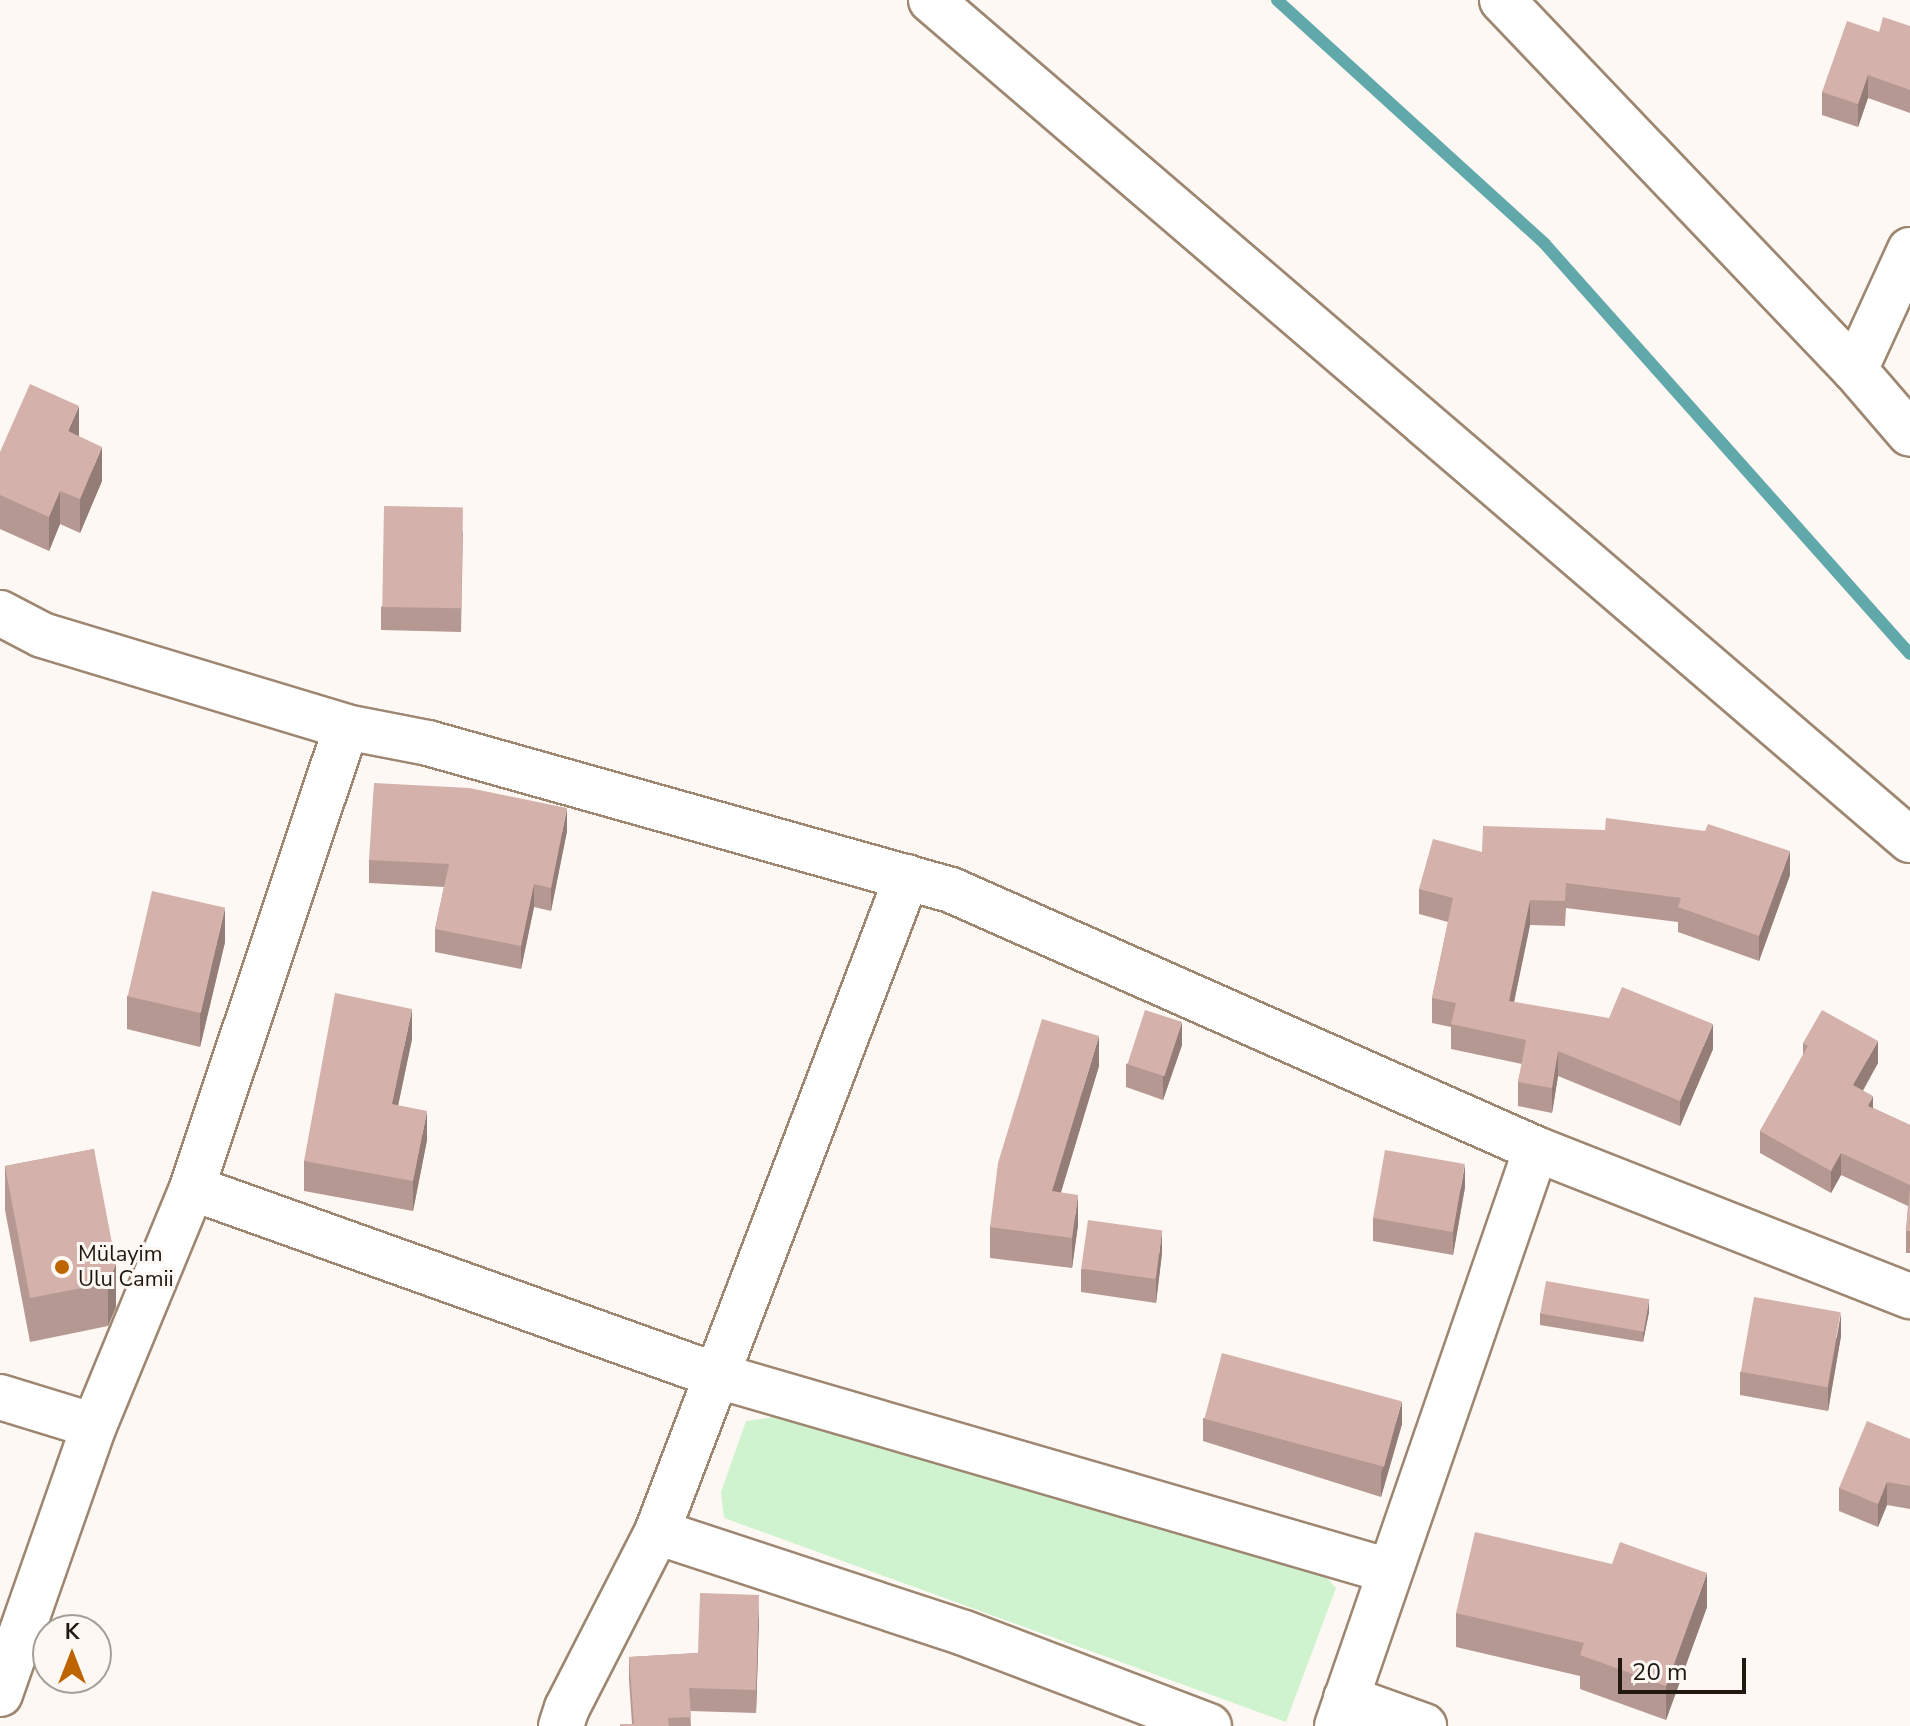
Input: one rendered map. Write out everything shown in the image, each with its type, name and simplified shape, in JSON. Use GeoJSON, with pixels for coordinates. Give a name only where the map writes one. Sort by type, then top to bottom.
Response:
{"type":"FeatureCollection","features":[{"type":"Feature","properties":{"kind":"street"},"geometry":{"type":"LineString","coordinates":[[931,0],[1910,840]]}},
{"type":"Feature","properties":{"kind":"street"},"geometry":{"type":"LineString","coordinates":[[1502,0],[1855,370],[1910,434]]}},
{"type":"Feature","properties":{"kind":"street"},"geometry":{"type":"LineString","coordinates":[[1855,370],[1910,250]]}},
{"type":"Feature","properties":{"kind":"street"},"geometry":{"type":"LineString","coordinates":[[0,613],[42,635],[346,727],[428,743],[951,890],[1536,1149],[1910,1296]]}},
{"type":"Feature","properties":{"kind":"street"},"geometry":{"type":"LineString","coordinates":[[0,1694],[94,1426],[192,1188],[346,727]]}},
{"type":"Feature","properties":{"kind":"street"},"geometry":{"type":"LineString","coordinates":[[561,1726],[567,1708],[657,1532],[907,877]]}},
{"type":"Feature","properties":{"kind":"street"},"geometry":{"type":"LineString","coordinates":[[1424,1726],[1341,1712],[1536,1149]]}},
{"type":"Feature","properties":{"kind":"street"},"geometry":{"type":"LineString","coordinates":[[192,1188],[715,1375],[1389,1571]]}},
{"type":"Feature","properties":{"kind":"street"},"geometry":{"type":"LineString","coordinates":[[0,1397],[94,1426]]}},
{"type":"Feature","properties":{"kind":"street"},"geometry":{"type":"LineString","coordinates":[[657,1532],[964,1633],[1209,1726]]}},
{"type":"Feature","properties":{"kind":"green space"},"geometry":{"type":"Polygon","coordinates":[[[774,1417],[1320,1570],[1336,1588],[1286,1722],[724,1518],[721,1492],[746,1421],[774,1417]]]}},
{"type":"Feature","properties":{"kind":"building"},"geometry":{"type":"Polygon","coordinates":[[[1883,17],[1910,26],[1910,90],[1868,75],[1858,104],[1822,92],[1847,21],[1879,32],[1883,17]]]}},
{"type":"Feature","properties":{"kind":"building"},"geometry":{"type":"Polygon","coordinates":[[[30,384],[79,406],[68,431],[102,447],[80,499],[60,491],[49,517],[0,495],[0,452],[30,384]]]}},
{"type":"Feature","properties":{"kind":"building"},"geometry":{"type":"Polygon","coordinates":[[[384,506],[463,507],[461,608],[382,607],[384,506]]]}},
{"type":"Feature","properties":{"kind":"building"},"geometry":{"type":"Polygon","coordinates":[[[374,783],[469,788],[567,808],[551,888],[534,884],[521,946],[435,929],[449,864],[369,860],[374,783]]]}},
{"type":"Feature","properties":{"kind":"building"},"geometry":{"type":"Polygon","coordinates":[[[1606,818],[1705,831],[1708,824],[1790,851],[1759,936],[1678,907],[1681,898],[1566,883],[1565,901],[1530,900],[1509,1001],[1609,1018],[1622,987],[1713,1024],[1680,1101],[1558,1051],[1552,1088],[1518,1082],[1526,1040],[1451,1024],[1456,1003],[1432,998],[1453,898],[1419,889],[1433,839],[1482,852],[1483,826],[1605,830],[1606,818]]]}},
{"type":"Feature","properties":{"kind":"building"},"geometry":{"type":"Polygon","coordinates":[[[152,891],[225,908],[201,1013],[128,996],[152,891]]]}},
{"type":"Feature","properties":{"kind":"building"},"geometry":{"type":"Polygon","coordinates":[[[335,993],[412,1009],[392,1104],[427,1111],[413,1181],[304,1161],[335,993]]]}},
{"type":"Feature","properties":{"kind":"building"},"geometry":{"type":"Polygon","coordinates":[[[1145,1010],[1182,1022],[1164,1076],[1127,1064],[1145,1010]]]}},
{"type":"Feature","properties":{"kind":"building"},"geometry":{"type":"Polygon","coordinates":[[[1822,1010],[1878,1041],[1853,1085],[1873,1096],[1868,1106],[1910,1125],[1910,1185],[1841,1153],[1831,1171],[1760,1131],[1808,1046],[1803,1043],[1822,1010]]]}},
{"type":"Feature","properties":{"kind":"building"},"geometry":{"type":"Polygon","coordinates":[[[1042,1019],[1099,1036],[1052,1191],[1078,1195],[1072,1238],[990,1227],[998,1163],[1042,1019]]]}},
{"type":"Feature","properties":{"kind":"building","name":"Mülayim Ulu Camii"},"geometry":{"type":"Polygon","coordinates":[[[94,1149],[116,1264],[108,1283],[30,1298],[5,1166],[94,1149]]]}},
{"type":"Feature","properties":{"kind":"building"},"geometry":{"type":"Polygon","coordinates":[[[1385,1150],[1465,1164],[1453,1232],[1373,1218],[1385,1150]]]}},
{"type":"Feature","properties":{"kind":"building"},"geometry":{"type":"Polygon","coordinates":[[[1910,1189],[1910,1231],[1906,1231],[1910,1189]]]}},
{"type":"Feature","properties":{"kind":"building"},"geometry":{"type":"Polygon","coordinates":[[[1088,1220],[1162,1230],[1155,1279],[1081,1269],[1088,1220]]]}},
{"type":"Feature","properties":{"kind":"building"},"geometry":{"type":"Polygon","coordinates":[[[1546,1281],[1649,1299],[1644,1332],[1540,1313],[1546,1281]]]}},
{"type":"Feature","properties":{"kind":"building"},"geometry":{"type":"Polygon","coordinates":[[[1754,1297],[1841,1312],[1827,1387],[1741,1372],[1754,1297]]]}},
{"type":"Feature","properties":{"kind":"building"},"geometry":{"type":"Polygon","coordinates":[[[1222,1353],[1402,1401],[1384,1467],[1204,1419],[1222,1353]]]}},
{"type":"Feature","properties":{"kind":"building"},"geometry":{"type":"Polygon","coordinates":[[[1867,1421],[1910,1439],[1910,1486],[1887,1482],[1878,1504],[1839,1488],[1867,1421]]]}},
{"type":"Feature","properties":{"kind":"building"},"geometry":{"type":"Polygon","coordinates":[[[1475,1532],[1612,1564],[1620,1542],[1707,1573],[1666,1686],[1580,1655],[1584,1643],[1456,1613],[1475,1532]]]}},
{"type":"Feature","properties":{"kind":"building"},"geometry":{"type":"Polygon","coordinates":[[[700,1593],[759,1595],[756,1690],[689,1688],[691,1717],[668,1718],[669,1726],[620,1726],[634,1724],[629,1657],[698,1653],[700,1593]]]}},
{"type":"Feature","properties":{"kind":"waterway"},"geometry":{"type":"LineString","coordinates":[[1277,0],[1544,243],[1910,654]]}},
{"type":"Feature","properties":{"kind":"place","name":"Mülayim Ulu Camii"},"geometry":{"type":"Point","coordinates":[62,1267]}}]}
